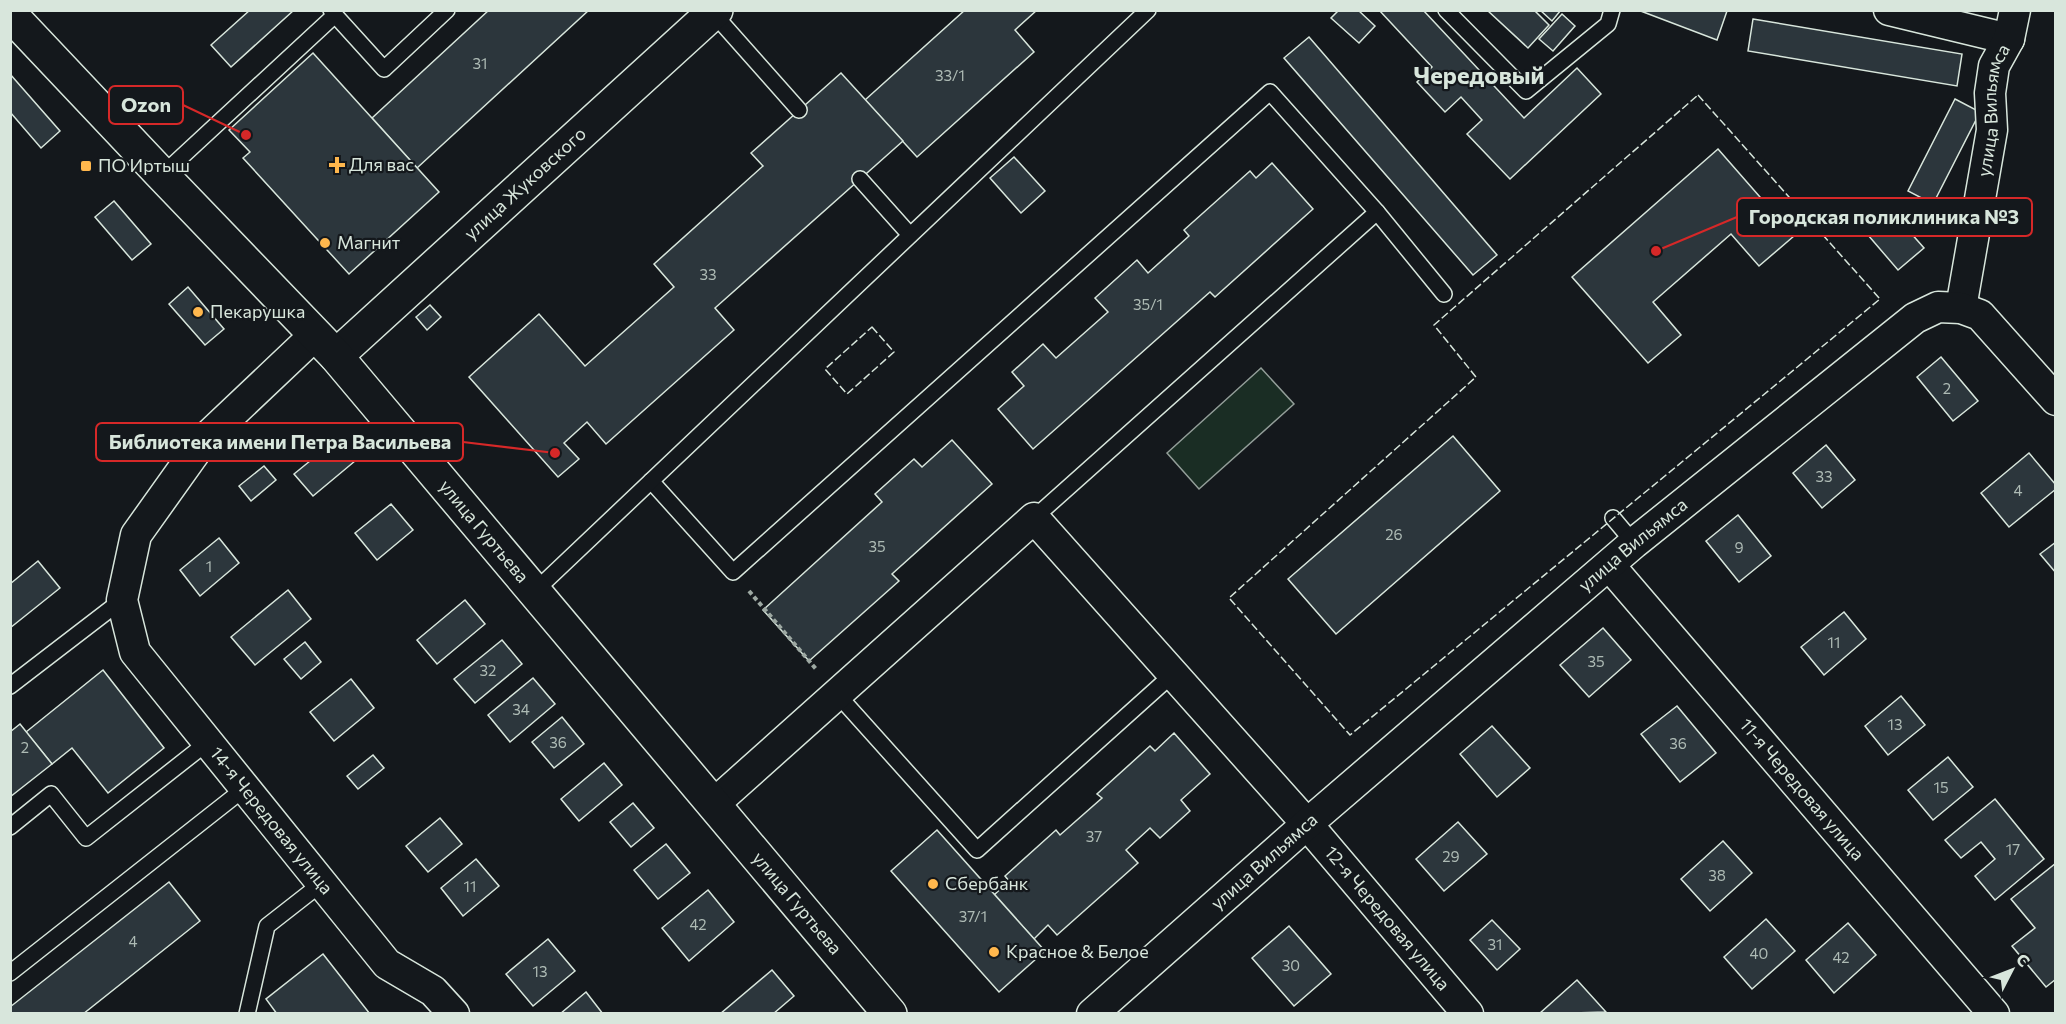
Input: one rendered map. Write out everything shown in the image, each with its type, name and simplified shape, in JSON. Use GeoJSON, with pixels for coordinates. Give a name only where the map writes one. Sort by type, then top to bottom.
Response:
{"type":"FeatureCollection","features":[{"type":"Feature","properties":{"kind":"main road","name":"улица Жуковского"},"geometry":{"type":"LineString","coordinates":[[326,345],[714,12]]}},
{"type":"Feature","properties":{"kind":"main road","name":"улица Гуртьева"},"geometry":{"type":"LineString","coordinates":[[10,14],[326,345],[890,1014]]}},
{"type":"Feature","properties":{"kind":"street"},"geometry":{"type":"LineString","coordinates":[[1889,10],[2012,25]]}},
{"type":"Feature","properties":{"kind":"street","name":"улица Вильямса"},"geometry":{"type":"LineString","coordinates":[[1092,1014],[1634,543],[1915,318],[1938,307],[1961,308],[1992,130],[1990,93],[1994,66],[2012,25]]}},
{"type":"Feature","properties":{"kind":"street"},"geometry":{"type":"LineString","coordinates":[[1961,308],[1980,315],[2055,400]]}},
{"type":"Feature","properties":{"kind":"street","name":"улица Жуковского"},"geometry":{"type":"LineString","coordinates":[[122,600],[136,535],[203,441],[326,345]]}},
{"type":"Feature","properties":{"kind":"street"},"geometry":{"type":"LineString","coordinates":[[714,804],[1034,518]]}},
{"type":"Feature","properties":{"kind":"street","name":"12-я Чередовая улица"},"geometry":{"type":"LineString","coordinates":[[1034,518],[1307,825],[1467,1014]]}},
{"type":"Feature","properties":{"kind":"street","name":"11-я Чередовая улица"},"geometry":{"type":"LineString","coordinates":[[1609,565],[1994,1014]]}},
{"type":"Feature","properties":{"kind":"street","name":"14-я Чередовая улица"},"geometry":{"type":"LineString","coordinates":[[122,600],[135,652],[387,964],[433,991],[454,1014]]}},
{"type":"Feature","properties":{"kind":"lane"},"geometry":{"type":"LineString","coordinates":[[162,175],[333,13],[384,69],[447,10]]}},
{"type":"Feature","properties":{"kind":"lane"},"geometry":{"type":"LineString","coordinates":[[535,591],[1148,10]]}},
{"type":"Feature","properties":{"kind":"lane"},"geometry":{"type":"LineString","coordinates":[[1446,10],[1526,91],[1608,24],[1612,10]]}},
{"type":"Feature","properties":{"kind":"lane"},"geometry":{"type":"LineString","coordinates":[[714,12],[799,110]]}},
{"type":"Feature","properties":{"kind":"lane"},"geometry":{"type":"LineString","coordinates":[[651,481],[732,572],[1270,93],[1377,212],[1444,294]]}},
{"type":"Feature","properties":{"kind":"lane"},"geometry":{"type":"LineString","coordinates":[[860,179],[910,235]]}},
{"type":"Feature","properties":{"kind":"lane"},"geometry":{"type":"LineString","coordinates":[[1034,518],[1377,212]]}},
{"type":"Feature","properties":{"kind":"lane"},"geometry":{"type":"LineString","coordinates":[[1613,518],[1634,543]]}},
{"type":"Feature","properties":{"kind":"lane"},"geometry":{"type":"LineString","coordinates":[[10,686],[122,600]]}},
{"type":"Feature","properties":{"kind":"lane"},"geometry":{"type":"LineString","coordinates":[[837,694],[977,850],[1173,674]]}},
{"type":"Feature","properties":{"kind":"lane"},"geometry":{"type":"LineString","coordinates":[[10,827],[51,794],[86,838],[208,742]]}},
{"type":"Feature","properties":{"kind":"lane"},"geometry":{"type":"LineString","coordinates":[[10,973],[245,788]]}},
{"type":"Feature","properties":{"kind":"lane"},"geometry":{"type":"LineString","coordinates":[[247,1014],[267,926],[322,883]]}},
{"type":"Feature","properties":{"kind":"path"},"geometry":{"type":"LineString","coordinates":[[732,572],[837,694]]}},
{"type":"Feature","properties":{"kind":"green space"},"geometry":{"type":"Polygon","coordinates":[[[1261,368],[1294,404],[1199,489],[1167,453],[1261,368]]]}},
{"type":"Feature","properties":{"kind":"building"},"geometry":{"type":"Polygon","coordinates":[[[250,10],[294,10],[231,67],[211,45],[250,10]]]}},
{"type":"Feature","properties":{"kind":"building"},"geometry":{"type":"Polygon","coordinates":[[[489,10],[589,10],[417,168],[372,118],[489,10]]]}},
{"type":"Feature","properties":{"kind":"building"},"geometry":{"type":"Polygon","coordinates":[[[965,10],[1037,10],[1015,30],[1034,52],[917,157],[865,100],[965,10]]]}},
{"type":"Feature","properties":{"kind":"building"},"geometry":{"type":"Polygon","coordinates":[[[1339,10],[1358,10],[1375,26],[1359,43],[1331,18],[1339,10]]]}},
{"type":"Feature","properties":{"kind":"building"},"geometry":{"type":"Polygon","coordinates":[[[1379,10],[1423,10],[1524,118],[1577,68],[1601,94],[1510,179],[1467,134],[1482,120],[1461,97],[1445,112],[1417,82],[1432,67],[1379,10]]]}},
{"type":"Feature","properties":{"kind":"building"},"geometry":{"type":"Polygon","coordinates":[[[1487,10],[1534,10],[1549,25],[1528,48],[1487,10]]]}},
{"type":"Feature","properties":{"kind":"building"},"geometry":{"type":"Polygon","coordinates":[[[1540,10],[1561,10],[1552,21],[1540,10]]]}},
{"type":"Feature","properties":{"kind":"building"},"geometry":{"type":"Polygon","coordinates":[[[1638,10],[1726,10],[1727,11],[1717,40],[1638,10]]]}},
{"type":"Feature","properties":{"kind":"building"},"geometry":{"type":"Polygon","coordinates":[[[1562,14],[1575,26],[1553,51],[1539,39],[1562,14]]]}},
{"type":"Feature","properties":{"kind":"building"},"geometry":{"type":"Polygon","coordinates":[[[1753,19],[1962,54],[1957,86],[1748,51],[1753,19]]]}},
{"type":"Feature","properties":{"kind":"building"},"geometry":{"type":"Polygon","coordinates":[[[1309,37],[1497,255],[1473,275],[1284,58],[1309,37]]]}},
{"type":"Feature","properties":{"kind":"building"},"geometry":{"type":"Polygon","coordinates":[[[313,53],[439,192],[349,274],[243,158],[250,152],[229,130],[313,53]]]}},
{"type":"Feature","properties":{"kind":"building"},"geometry":{"type":"Polygon","coordinates":[[[841,73],[903,141],[715,308],[734,330],[606,444],[587,422],[564,443],[579,459],[558,477],[469,377],[539,314],[585,366],[674,287],[654,264],[763,166],[751,153],[841,73]]]}},
{"type":"Feature","properties":{"kind":"building"},"geometry":{"type":"Polygon","coordinates":[[[10,74],[60,131],[41,148],[10,112],[10,74]]]}},
{"type":"Feature","properties":{"kind":"building"},"geometry":{"type":"Polygon","coordinates":[[[1955,99],[1980,112],[1933,204],[1908,191],[1955,99]]]}},
{"type":"Feature","properties":{"kind":"building"},"geometry":{"type":"Polygon","coordinates":[[[1718,149],[1794,236],[1759,266],[1731,234],[1653,302],[1681,335],[1648,363],[1572,277],[1718,149]]]}},
{"type":"Feature","properties":{"kind":"building"},"geometry":{"type":"Polygon","coordinates":[[[1014,157],[1045,191],[1021,213],[990,178],[1014,157]]]}},
{"type":"Feature","properties":{"kind":"building"},"geometry":{"type":"Polygon","coordinates":[[[1272,163],[1313,209],[1215,297],[1210,292],[1033,449],[998,409],[1024,386],[1012,372],[1043,344],[1056,358],[1108,312],[1095,298],[1137,260],[1148,273],[1189,236],[1184,230],[1250,171],[1256,178],[1272,163]]]}},
{"type":"Feature","properties":{"kind":"building"},"geometry":{"type":"Polygon","coordinates":[[[114,201],[151,244],[132,260],[95,217],[114,201]]]}},
{"type":"Feature","properties":{"kind":"building"},"geometry":{"type":"Polygon","coordinates":[[[1887,206],[1924,248],[1898,270],[1862,228],[1887,206]]]}},
{"type":"Feature","properties":{"kind":"building"},"geometry":{"type":"Polygon","coordinates":[[[188,287],[224,329],[205,345],[169,304],[188,287]]]}},
{"type":"Feature","properties":{"kind":"building"},"geometry":{"type":"Polygon","coordinates":[[[430,305],[441,317],[427,330],[416,317],[430,305]]]}},
{"type":"Feature","properties":{"kind":"building"},"geometry":{"type":"Polygon","coordinates":[[[1941,357],[1978,401],[1953,421],[1917,377],[1941,357]]]}},
{"type":"Feature","properties":{"kind":"building"},"geometry":{"type":"Polygon","coordinates":[[[1453,436],[1500,491],[1336,634],[1288,579],[1453,436]]]}},
{"type":"Feature","properties":{"kind":"building"},"geometry":{"type":"Polygon","coordinates":[[[337,439],[355,461],[313,496],[294,474],[337,439]]]}},
{"type":"Feature","properties":{"kind":"building"},"geometry":{"type":"Polygon","coordinates":[[[952,440],[992,484],[892,574],[899,581],[809,661],[763,610],[882,502],[875,494],[914,459],[922,467],[952,440]]]}},
{"type":"Feature","properties":{"kind":"building"},"geometry":{"type":"Polygon","coordinates":[[[1826,445],[1855,480],[1822,508],[1793,473],[1826,445]]]}},
{"type":"Feature","properties":{"kind":"building"},"geometry":{"type":"Polygon","coordinates":[[[2029,453],[2056,485],[2056,489],[2009,527],[1981,493],[2029,453]]]}},
{"type":"Feature","properties":{"kind":"building"},"geometry":{"type":"Polygon","coordinates":[[[264,466],[276,480],[251,501],[239,486],[264,466]]]}},
{"type":"Feature","properties":{"kind":"building"},"geometry":{"type":"Polygon","coordinates":[[[391,504],[413,530],[377,560],[355,533],[391,504]]]}},
{"type":"Feature","properties":{"kind":"building"},"geometry":{"type":"Polygon","coordinates":[[[1738,515],[1771,556],[1739,582],[1706,541],[1738,515]]]}},
{"type":"Feature","properties":{"kind":"building"},"geometry":{"type":"Polygon","coordinates":[[[219,538],[239,563],[200,596],[180,570],[219,538]]]}},
{"type":"Feature","properties":{"kind":"building"},"geometry":{"type":"Polygon","coordinates":[[[2056,542],[2056,573],[2040,554],[2056,542]]]}},
{"type":"Feature","properties":{"kind":"building"},"geometry":{"type":"Polygon","coordinates":[[[38,561],[60,588],[10,628],[10,584],[38,561]]]}},
{"type":"Feature","properties":{"kind":"building"},"geometry":{"type":"Polygon","coordinates":[[[288,590],[311,619],[255,665],[231,637],[288,590]]]}},
{"type":"Feature","properties":{"kind":"building"},"geometry":{"type":"Polygon","coordinates":[[[465,600],[485,624],[437,664],[417,640],[465,600]]]}},
{"type":"Feature","properties":{"kind":"building"},"geometry":{"type":"Polygon","coordinates":[[[1844,612],[1866,639],[1824,675],[1801,647],[1844,612]]]}},
{"type":"Feature","properties":{"kind":"building"},"geometry":{"type":"Polygon","coordinates":[[[1603,628],[1631,660],[1589,697],[1560,665],[1603,628]]]}},
{"type":"Feature","properties":{"kind":"building"},"geometry":{"type":"Polygon","coordinates":[[[502,640],[522,664],[475,703],[454,679],[502,640]]]}},
{"type":"Feature","properties":{"kind":"building"},"geometry":{"type":"Polygon","coordinates":[[[305,642],[321,662],[301,679],[284,659],[305,642]]]}},
{"type":"Feature","properties":{"kind":"building"},"geometry":{"type":"Polygon","coordinates":[[[103,670],[164,748],[108,793],[72,748],[52,764],[26,732],[103,670]]]}},
{"type":"Feature","properties":{"kind":"building"},"geometry":{"type":"Polygon","coordinates":[[[533,678],[555,704],[510,742],[488,715],[533,678]]]}},
{"type":"Feature","properties":{"kind":"building"},"geometry":{"type":"Polygon","coordinates":[[[351,679],[374,708],[334,741],[310,712],[351,679]]]}},
{"type":"Feature","properties":{"kind":"building"},"geometry":{"type":"Polygon","coordinates":[[[1901,696],[1925,725],[1888,755],[1865,726],[1901,696]]]}},
{"type":"Feature","properties":{"kind":"building"},"geometry":{"type":"Polygon","coordinates":[[[1677,706],[1716,753],[1680,782],[1641,734],[1677,706]]]}},
{"type":"Feature","properties":{"kind":"building"},"geometry":{"type":"Polygon","coordinates":[[[562,717],[584,744],[554,768],[532,742],[562,717]]]}},
{"type":"Feature","properties":{"kind":"building"},"geometry":{"type":"Polygon","coordinates":[[[20,724],[52,764],[10,797],[10,732],[20,724]]]}},
{"type":"Feature","properties":{"kind":"building"},"geometry":{"type":"Polygon","coordinates":[[[1492,726],[1530,768],[1497,797],[1460,754],[1492,726]]]}},
{"type":"Feature","properties":{"kind":"building"},"geometry":{"type":"Polygon","coordinates":[[[1174,733],[1210,774],[1181,800],[1190,811],[1160,838],[1150,828],[1126,850],[1138,863],[1057,935],[1048,925],[1034,939],[994,895],[1009,881],[1005,876],[1056,830],[1060,835],[1102,798],[1097,794],[1150,746],[1155,751],[1174,733]]]}},
{"type":"Feature","properties":{"kind":"building"},"geometry":{"type":"Polygon","coordinates":[[[373,755],[384,768],[358,789],[347,776],[373,755]]]}},
{"type":"Feature","properties":{"kind":"building"},"geometry":{"type":"Polygon","coordinates":[[[1948,757],[1973,787],[1933,820],[1908,790],[1948,757]]]}},
{"type":"Feature","properties":{"kind":"building"},"geometry":{"type":"Polygon","coordinates":[[[604,763],[622,785],[579,821],[561,799],[604,763]]]}},
{"type":"Feature","properties":{"kind":"building"},"geometry":{"type":"Polygon","coordinates":[[[1995,799],[2044,859],[1995,900],[1975,876],[1995,859],[1981,842],[1961,858],[1945,840],[1995,799]]]}},
{"type":"Feature","properties":{"kind":"building"},"geometry":{"type":"Polygon","coordinates":[[[633,803],[654,828],[631,847],[610,822],[633,803]]]}},
{"type":"Feature","properties":{"kind":"building"},"geometry":{"type":"Polygon","coordinates":[[[440,818],[462,844],[428,872],[406,846],[440,818]]]}},
{"type":"Feature","properties":{"kind":"building"},"geometry":{"type":"Polygon","coordinates":[[[1458,822],[1487,854],[1444,891],[1416,859],[1458,822]]]}},
{"type":"Feature","properties":{"kind":"building"},"geometry":{"type":"Polygon","coordinates":[[[937,830],[1045,951],[999,992],[891,871],[937,830]]]}},
{"type":"Feature","properties":{"kind":"building"},"geometry":{"type":"Polygon","coordinates":[[[1723,841],[1752,873],[1710,911],[1681,879],[1723,841]]]}},
{"type":"Feature","properties":{"kind":"building"},"geometry":{"type":"Polygon","coordinates":[[[666,844],[690,873],[658,899],[634,870],[666,844]]]}},
{"type":"Feature","properties":{"kind":"building"},"geometry":{"type":"Polygon","coordinates":[[[476,859],[499,886],[463,916],[441,888],[476,859]]]}},
{"type":"Feature","properties":{"kind":"building"},"geometry":{"type":"Polygon","coordinates":[[[2056,863],[2056,979],[2046,987],[2012,946],[2035,928],[2011,899],[2056,863]]]}},
{"type":"Feature","properties":{"kind":"building"},"geometry":{"type":"Polygon","coordinates":[[[169,882],[200,921],[83,1014],[10,1014],[10,1007],[169,882]]]}},
{"type":"Feature","properties":{"kind":"building"},"geometry":{"type":"Polygon","coordinates":[[[708,890],[734,922],[689,961],[662,928],[708,890]]]}},
{"type":"Feature","properties":{"kind":"building"},"geometry":{"type":"Polygon","coordinates":[[[1766,919],[1795,951],[1752,989],[1724,957],[1766,919]]]}},
{"type":"Feature","properties":{"kind":"building"},"geometry":{"type":"Polygon","coordinates":[[[1492,920],[1520,949],[1497,970],[1470,940],[1492,920]]]}},
{"type":"Feature","properties":{"kind":"building"},"geometry":{"type":"Polygon","coordinates":[[[1848,923],[1876,955],[1834,993],[1806,960],[1848,923]]]}},
{"type":"Feature","properties":{"kind":"building"},"geometry":{"type":"Polygon","coordinates":[[[1289,926],[1331,974],[1294,1006],[1252,958],[1289,926]]]}},
{"type":"Feature","properties":{"kind":"building"},"geometry":{"type":"Polygon","coordinates":[[[548,939],[575,971],[533,1006],[506,974],[548,939]]]}},
{"type":"Feature","properties":{"kind":"building"},"geometry":{"type":"Polygon","coordinates":[[[323,954],[370,1014],[277,1014],[266,999],[323,954]]]}},
{"type":"Feature","properties":{"kind":"building"},"geometry":{"type":"Polygon","coordinates":[[[772,970],[794,996],[773,1014],[720,1014],[772,970]]]}},
{"type":"Feature","properties":{"kind":"building"},"geometry":{"type":"Polygon","coordinates":[[[1577,980],[1606,1012],[1539,1014],[1577,980]]]}},
{"type":"Feature","properties":{"kind":"building"},"geometry":{"type":"Polygon","coordinates":[[[586,992],[603,1014],[560,1014],[586,992]]]}},
{"type":"Feature","properties":{"kind":"fence"},"geometry":{"type":"LineString","coordinates":[[1698,95],[1880,299],[1350,735],[1229,598],[1476,377],[1434,325],[1698,95]]}},
{"type":"Feature","properties":{"kind":"fence"},"geometry":{"type":"LineString","coordinates":[[872,327],[894,352],[847,394],[825,369],[872,327]]}},
{"type":"Feature","properties":{"kind":"place","name":"Ozon"},"geometry":{"type":"Point","coordinates":[246,135]}},
{"type":"Feature","properties":{"kind":"place","name":"Для вас"},"geometry":{"type":"Point","coordinates":[337,165]}},
{"type":"Feature","properties":{"kind":"place","name":"ПО Иртыш"},"geometry":{"type":"Point","coordinates":[86,166]}},
{"type":"Feature","properties":{"kind":"place","name":"Магнит"},"geometry":{"type":"Point","coordinates":[325,243]}},
{"type":"Feature","properties":{"kind":"place","name":"Городская поликлиника №3"},"geometry":{"type":"Point","coordinates":[1656,251]}},
{"type":"Feature","properties":{"kind":"place","name":"Пекарушка"},"geometry":{"type":"Point","coordinates":[198,312]}},
{"type":"Feature","properties":{"kind":"place","name":"Библиотека имени Петра Васильева"},"geometry":{"type":"Point","coordinates":[555,453]}},
{"type":"Feature","properties":{"kind":"place","name":"Сбербанк"},"geometry":{"type":"Point","coordinates":[933,884]}},
{"type":"Feature","properties":{"kind":"place","name":"Красное & Белое"},"geometry":{"type":"Point","coordinates":[994,952]}},
{"type":"Feature","properties":{"kind":"district","name":"Чередовый"},"geometry":{"type":"Point","coordinates":[1479,76]}}]}
